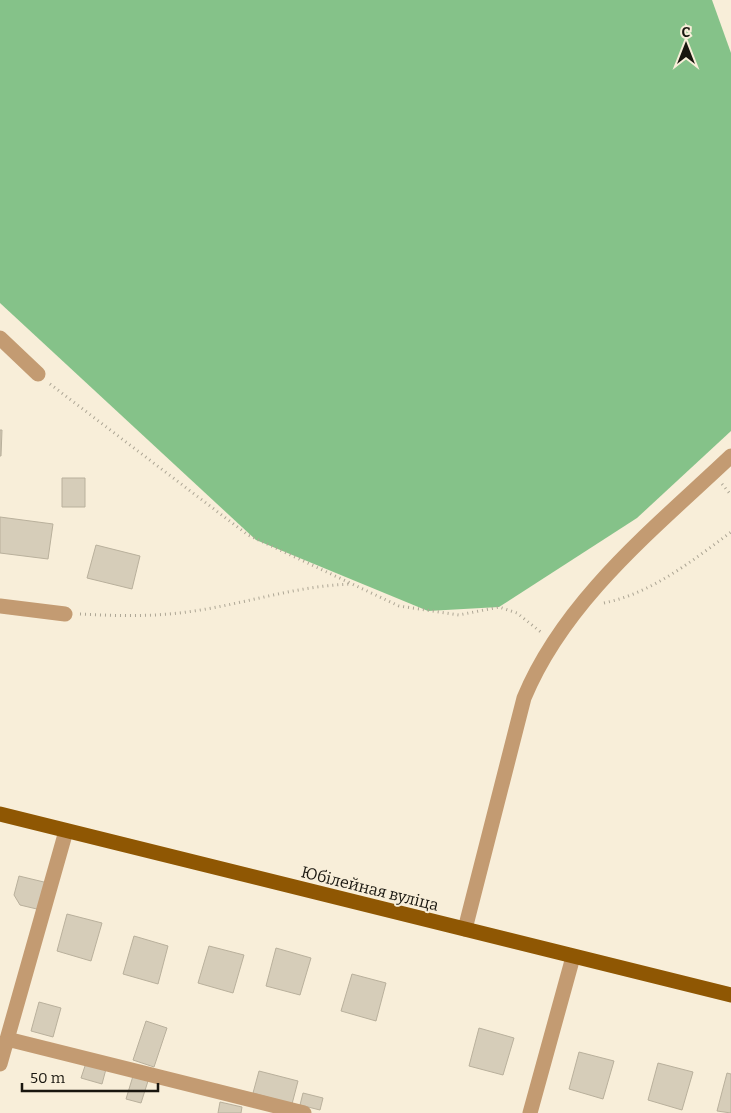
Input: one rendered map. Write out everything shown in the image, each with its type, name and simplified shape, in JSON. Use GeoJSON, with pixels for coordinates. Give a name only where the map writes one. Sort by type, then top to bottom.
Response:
{"type":"FeatureCollection","features":[{"type":"Feature","properties":{"kind":"main road","name":"Юбілейная вуліца"},"geometry":{"type":"LineString","coordinates":[[0,814],[731,995]]}},
{"type":"Feature","properties":{"kind":"street"},"geometry":{"type":"LineString","coordinates":[[0,338],[38,374]]}},
{"type":"Feature","properties":{"kind":"street"},"geometry":{"type":"LineString","coordinates":[[465,930],[524,698],[534,672],[552,643],[578,608],[633,549],[731,456]]}},
{"type":"Feature","properties":{"kind":"street"},"geometry":{"type":"LineString","coordinates":[[0,606],[65,614]]}},
{"type":"Feature","properties":{"kind":"street"},"geometry":{"type":"LineString","coordinates":[[0,1064],[66,831]]}},
{"type":"Feature","properties":{"kind":"street"},"geometry":{"type":"LineString","coordinates":[[530,1113],[573,957]]}},
{"type":"Feature","properties":{"kind":"street"},"geometry":{"type":"LineString","coordinates":[[7,1039],[304,1113]]}},
{"type":"Feature","properties":{"kind":"path"},"geometry":{"type":"LineString","coordinates":[[38,374],[248,535],[399,606],[459,615],[499,607],[517,613],[533,624],[552,643]]}},
{"type":"Feature","properties":{"kind":"path"},"geometry":{"type":"LineString","coordinates":[[578,608],[624,599],[673,574],[731,532]]}},
{"type":"Feature","properties":{"kind":"path"},"geometry":{"type":"LineString","coordinates":[[65,614],[129,617],[194,611],[316,586],[352,584]]}},
{"type":"Feature","properties":{"kind":"green space"},"geometry":{"type":"Polygon","coordinates":[[[0,0],[712,0],[731,53],[731,431],[637,518],[499,607],[428,611],[256,540],[0,303],[0,0]]]}},
{"type":"Feature","properties":{"kind":"building"},"geometry":{"type":"Polygon","coordinates":[[[0,430],[2,430],[1,456],[0,456],[0,430]]]}},
{"type":"Feature","properties":{"kind":"building"},"geometry":{"type":"Polygon","coordinates":[[[62,478],[85,478],[85,507],[62,507],[62,478]]]}},
{"type":"Feature","properties":{"kind":"building"},"geometry":{"type":"Polygon","coordinates":[[[0,517],[53,524],[48,559],[0,553],[0,517]]]}},
{"type":"Feature","properties":{"kind":"building"},"geometry":{"type":"Polygon","coordinates":[[[96,545],[140,556],[132,589],[87,578],[96,545]]]}},
{"type":"Feature","properties":{"kind":"building"},"geometry":{"type":"Polygon","coordinates":[[[19,876],[48,883],[41,910],[20,905],[14,895],[19,876]]]}},
{"type":"Feature","properties":{"kind":"building"},"geometry":{"type":"Polygon","coordinates":[[[67,914],[102,923],[91,961],[57,951],[67,914]]]}},
{"type":"Feature","properties":{"kind":"building"},"geometry":{"type":"Polygon","coordinates":[[[134,936],[168,946],[158,984],[123,974],[134,936]]]}},
{"type":"Feature","properties":{"kind":"building"},"geometry":{"type":"Polygon","coordinates":[[[209,946],[244,955],[233,993],[198,983],[209,946]]]}},
{"type":"Feature","properties":{"kind":"building"},"geometry":{"type":"Polygon","coordinates":[[[276,948],[311,958],[300,995],[266,986],[276,948]]]}},
{"type":"Feature","properties":{"kind":"building"},"geometry":{"type":"Polygon","coordinates":[[[352,974],[386,983],[376,1021],[341,1011],[352,974]]]}},
{"type":"Feature","properties":{"kind":"building"},"geometry":{"type":"Polygon","coordinates":[[[39,1002],[61,1008],[53,1037],[31,1031],[39,1002]]]}},
{"type":"Feature","properties":{"kind":"building"},"geometry":{"type":"Polygon","coordinates":[[[146,1021],[167,1028],[154,1067],[133,1060],[146,1021]]]}},
{"type":"Feature","properties":{"kind":"building"},"geometry":{"type":"Polygon","coordinates":[[[479,1028],[514,1038],[503,1075],[469,1066],[479,1028]]]}},
{"type":"Feature","properties":{"kind":"building"},"geometry":{"type":"Polygon","coordinates":[[[579,1052],[614,1061],[603,1099],[569,1089],[579,1052]]]}},
{"type":"Feature","properties":{"kind":"building"},"geometry":{"type":"Polygon","coordinates":[[[86,1063],[106,1069],[102,1084],[81,1078],[86,1063]]]}},
{"type":"Feature","properties":{"kind":"building"},"geometry":{"type":"Polygon","coordinates":[[[658,1063],[693,1072],[682,1110],[648,1100],[658,1063]]]}},
{"type":"Feature","properties":{"kind":"building"},"geometry":{"type":"Polygon","coordinates":[[[259,1071],[298,1081],[292,1104],[253,1093],[259,1071]]]}},
{"type":"Feature","properties":{"kind":"building"},"geometry":{"type":"Polygon","coordinates":[[[727,1073],[731,1074],[731,1113],[717,1111],[727,1073]]]}},
{"type":"Feature","properties":{"kind":"building"},"geometry":{"type":"Polygon","coordinates":[[[133,1076],[148,1081],[141,1103],[126,1099],[133,1076]]]}},
{"type":"Feature","properties":{"kind":"building"},"geometry":{"type":"Polygon","coordinates":[[[303,1093],[323,1098],[320,1110],[300,1105],[303,1093]]]}},
{"type":"Feature","properties":{"kind":"building"},"geometry":{"type":"Polygon","coordinates":[[[220,1102],[242,1107],[241,1113],[218,1113],[220,1102]]]}}]}
